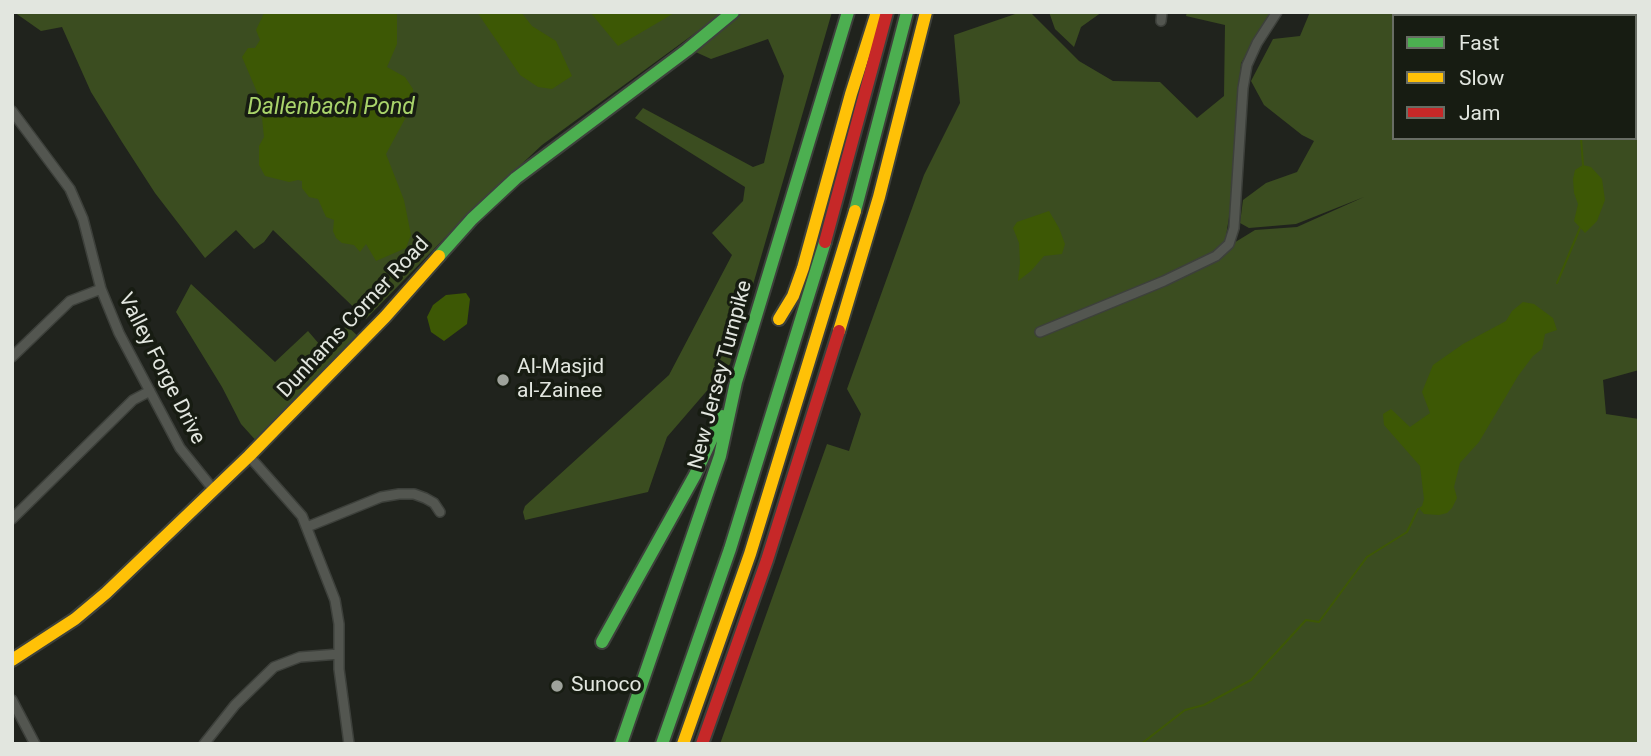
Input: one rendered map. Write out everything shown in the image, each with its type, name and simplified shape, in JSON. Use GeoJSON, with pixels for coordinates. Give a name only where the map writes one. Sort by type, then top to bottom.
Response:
{"type":"FeatureCollection","features":[{"type":"Feature","properties":{"kind":"main road","name":"Dunhams Corner Road"},"geometry":{"type":"LineString","coordinates":[[12,660],[75,619],[106,593],[248,456],[385,317],[472,219],[516,178],[687,50],[733,12]]}},
{"type":"Feature","properties":{"kind":"main road","name":"New Jersey Turnpike"},"geometry":{"type":"LineString","coordinates":[[621,744],[720,456],[736,382],[848,12]]}},
{"type":"Feature","properties":{"kind":"main road"},"geometry":{"type":"LineString","coordinates":[[779,319],[793,296],[803,268],[851,94],[877,12]]}},
{"type":"Feature","properties":{"kind":"main road"},"geometry":{"type":"LineString","coordinates":[[662,744],[730,549],[789,363],[844,181],[887,12]]}},
{"type":"Feature","properties":{"kind":"main road"},"geometry":{"type":"LineString","coordinates":[[683,744],[750,554],[802,393],[864,181],[908,12]]}},
{"type":"Feature","properties":{"kind":"main road"},"geometry":{"type":"LineString","coordinates":[[702,744],[767,560],[820,398],[879,197],[926,12]]}},
{"type":"Feature","properties":{"kind":"main road"},"geometry":{"type":"LineString","coordinates":[[602,642],[695,475],[736,382]]}},
{"type":"Feature","properties":{"kind":"street"},"geometry":{"type":"LineString","coordinates":[[1040,332],[1164,281],[1216,256],[1229,244],[1234,228],[1243,88],[1247,65],[1257,43],[1277,12]]}},
{"type":"Feature","properties":{"kind":"street","name":"Valley Forge Drive"},"geometry":{"type":"LineString","coordinates":[[12,111],[70,188],[83,219],[101,289],[114,323],[180,449],[213,489]]}},
{"type":"Feature","properties":{"kind":"street"},"geometry":{"type":"LineString","coordinates":[[12,357],[70,301],[101,289]]}},
{"type":"Feature","properties":{"kind":"street"},"geometry":{"type":"LineString","coordinates":[[12,520],[133,400],[150,391]]}},
{"type":"Feature","properties":{"kind":"street"},"geometry":{"type":"LineString","coordinates":[[248,456],[302,516],[335,600],[340,624],[343,712],[349,744]]}},
{"type":"Feature","properties":{"kind":"street"},"geometry":{"type":"LineString","coordinates":[[307,527],[382,497],[399,494],[414,494],[425,498],[440,512]]}},
{"type":"Feature","properties":{"kind":"street"},"geometry":{"type":"LineString","coordinates":[[204,744],[235,705],[274,667],[300,657],[339,654]]}},
{"type":"Feature","properties":{"kind":"street"},"geometry":{"type":"LineString","coordinates":[[12,700],[35,744]]}},
{"type":"Feature","properties":{"kind":"shaded area"},"geometry":{"type":"Polygon","coordinates":[[[14,12],[724,12],[542,145],[468,214],[366,319],[273,230],[264,242],[254,249],[236,230],[205,258],[155,193],[91,92],[62,27],[41,31],[14,12]]]}},
{"type":"Feature","properties":{"kind":"shaded area"},"geometry":{"type":"Polygon","coordinates":[[[733,12],[832,12],[730,364],[667,437],[648,492],[525,520],[525,506],[669,375],[732,255],[712,233],[743,201],[745,187],[635,118],[643,108],[753,167],[764,163],[784,76],[768,39],[711,59],[689,49],[733,12]]]}},
{"type":"Feature","properties":{"kind":"shaded area"},"geometry":{"type":"Polygon","coordinates":[[[1021,12],[1030,12],[1079,61],[1113,81],[1160,82],[1197,118],[1224,96],[1225,25],[1186,16],[1187,12],[1274,12],[1241,63],[1235,179],[1224,249],[1255,230],[1297,227],[1364,197],[1296,224],[1249,228],[1240,223],[1243,200],[1266,183],[1297,172],[1314,141],[1302,135],[1264,105],[1251,81],[1273,39],[1300,36],[1310,12],[1530,14],[1392,14],[1392,140],[1637,140],[1639,87],[1639,370],[1603,380],[1606,414],[1639,419],[1639,744],[720,744],[827,444],[849,451],[861,414],[847,389],[924,175],[960,103],[954,35],[1021,12]]]}},
{"type":"Feature","properties":{"kind":"shaded area"},"geometry":{"type":"Polygon","coordinates":[[[1049,12],[1102,12],[1081,27],[1074,47],[1055,29],[1049,12]]]}},
{"type":"Feature","properties":{"kind":"shaded area"},"geometry":{"type":"Polygon","coordinates":[[[1547,12],[1639,12],[1639,79],[1637,14],[1547,12]]]}},
{"type":"Feature","properties":{"kind":"shaded area"},"geometry":{"type":"Polygon","coordinates":[[[191,284],[275,362],[308,331],[320,345],[347,326],[361,339],[259,444],[241,424],[222,387],[176,312],[191,284]]]}},
{"type":"Feature","properties":{"kind":"water","name":"Dallenbach Pond"},"geometry":{"type":"Polygon","coordinates":[[[397,12],[397,44],[387,67],[405,77],[413,89],[413,104],[386,154],[404,200],[411,235],[406,248],[376,261],[366,244],[360,252],[354,245],[342,243],[336,238],[333,231],[334,220],[326,217],[318,199],[309,197],[302,188],[302,181],[289,182],[265,176],[259,165],[259,146],[264,137],[260,99],[242,57],[248,48],[255,48],[260,40],[256,30],[264,13],[397,12]]]}},
{"type":"Feature","properties":{"kind":"water"},"geometry":{"type":"Polygon","coordinates":[[[477,12],[521,12],[532,26],[556,41],[572,76],[552,89],[538,87],[520,75],[477,12]]]}},
{"type":"Feature","properties":{"kind":"water"},"geometry":{"type":"Polygon","coordinates":[[[590,12],[676,12],[618,46],[590,12]]]}},
{"type":"Feature","properties":{"kind":"water"},"geometry":{"type":"Polygon","coordinates":[[[1583,165],[1591,167],[1602,179],[1605,200],[1597,221],[1585,233],[1574,221],[1578,204],[1573,179],[1575,170],[1583,165]]]}},
{"type":"Feature","properties":{"kind":"water"},"geometry":{"type":"Polygon","coordinates":[[[1049,211],[1065,244],[1062,254],[1044,256],[1018,281],[1019,243],[1013,228],[1017,222],[1049,211]]]}},
{"type":"Feature","properties":{"kind":"water"},"geometry":{"type":"Polygon","coordinates":[[[466,293],[470,299],[467,324],[444,341],[431,332],[427,317],[433,305],[446,295],[466,293]]]}},
{"type":"Feature","properties":{"kind":"water"},"geometry":{"type":"Polygon","coordinates":[[[1523,302],[1534,304],[1553,318],[1557,330],[1545,334],[1542,349],[1518,376],[1479,442],[1460,463],[1454,487],[1457,498],[1452,508],[1439,515],[1424,514],[1419,508],[1424,499],[1420,466],[1384,425],[1383,414],[1391,409],[1410,427],[1430,413],[1422,392],[1433,365],[1463,344],[1506,321],[1512,311],[1523,302]]]}},
{"type":"Feature","properties":{"kind":"waterway"},"geometry":{"type":"LineString","coordinates":[[1581,140],[1583,165]]}},
{"type":"Feature","properties":{"kind":"waterway"},"geometry":{"type":"LineString","coordinates":[[1557,283],[1580,228]]}},
{"type":"Feature","properties":{"kind":"waterway"},"geometry":{"type":"LineString","coordinates":[[1141,744],[1185,710],[1204,705],[1251,680],[1306,620],[1319,622],[1367,557],[1407,532],[1418,509]]}},
{"type":"Feature","properties":{"kind":"traffic: fast"},"geometry":{"type":"LineString","coordinates":[[439,256],[472,219],[516,178],[687,50],[733,12]]}},
{"type":"Feature","properties":{"kind":"traffic: fast"},"geometry":{"type":"LineString","coordinates":[[621,744],[720,456],[736,382],[848,12]]}},
{"type":"Feature","properties":{"kind":"traffic: fast"},"geometry":{"type":"LineString","coordinates":[[855,211],[907,12]]}},
{"type":"Feature","properties":{"kind":"traffic: fast"},"geometry":{"type":"LineString","coordinates":[[662,744],[730,549],[825,242]]}},
{"type":"Feature","properties":{"kind":"traffic: fast"},"geometry":{"type":"LineString","coordinates":[[602,642],[695,475],[722,416]]}},
{"type":"Feature","properties":{"kind":"traffic: slow"},"geometry":{"type":"LineString","coordinates":[[779,319],[793,296],[803,268],[851,94],[877,12]]}},
{"type":"Feature","properties":{"kind":"traffic: slow"},"geometry":{"type":"LineString","coordinates":[[839,331],[879,197],[926,12]]}},
{"type":"Feature","properties":{"kind":"traffic: slow"},"geometry":{"type":"LineString","coordinates":[[683,744],[750,554],[855,211]]}},
{"type":"Feature","properties":{"kind":"traffic: slow"},"geometry":{"type":"LineString","coordinates":[[12,660],[75,619],[106,593],[249,456],[385,317],[439,256]]}},
{"type":"Feature","properties":{"kind":"traffic: jam"},"geometry":{"type":"LineString","coordinates":[[825,242],[887,12]]}},
{"type":"Feature","properties":{"kind":"traffic: jam"},"geometry":{"type":"LineString","coordinates":[[702,744],[767,560],[839,331]]}},
{"type":"Feature","properties":{"kind":"place","name":"Al-Masjid al-Zainee"},"geometry":{"type":"Point","coordinates":[503,380]}},
{"type":"Feature","properties":{"kind":"place","name":"Sunoco"},"geometry":{"type":"Point","coordinates":[557,686]}}]}
